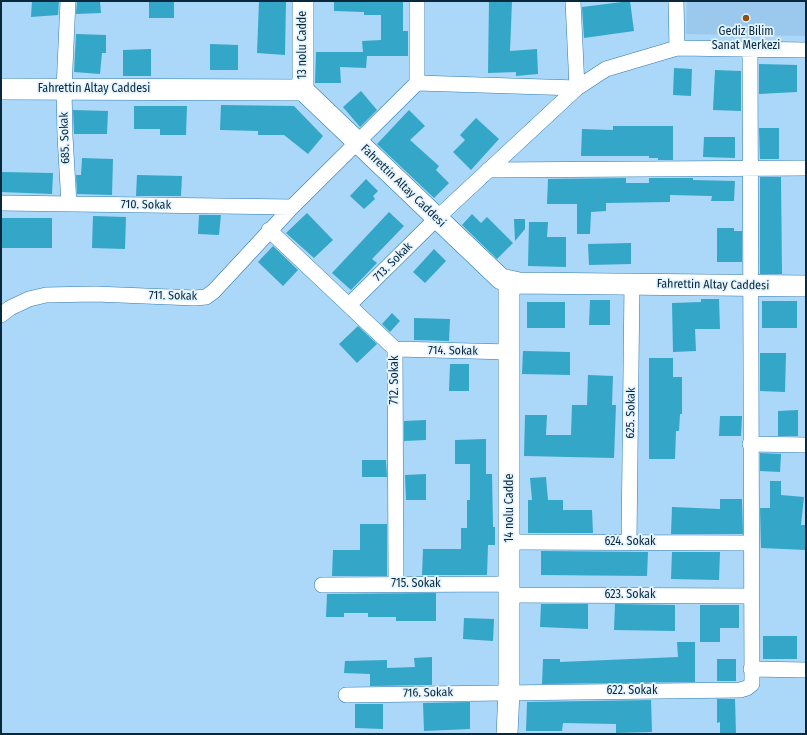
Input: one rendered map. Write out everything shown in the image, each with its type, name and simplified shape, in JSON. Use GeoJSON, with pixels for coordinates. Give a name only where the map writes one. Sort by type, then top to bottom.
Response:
{"type":"FeatureCollection","features":[{"type":"Feature","properties":{"kind":"street","name":"685. Sokak"},"geometry":{"type":"LineString","coordinates":[[68,1],[64,89],[69,204]]}},
{"type":"Feature","properties":{"kind":"street","name":"13 nolu Cadde"},"geometry":{"type":"LineString","coordinates":[[303,1],[303,90]]}},
{"type":"Feature","properties":{"kind":"street"},"geometry":{"type":"LineString","coordinates":[[417,1],[417,83],[577,88],[573,1]]}},
{"type":"Feature","properties":{"kind":"street"},"geometry":{"type":"LineString","coordinates":[[676,1],[676,48]]}},
{"type":"Feature","properties":{"kind":"street","name":"713. Sokak"},"geometry":{"type":"LineString","coordinates":[[348,305],[437,218],[577,88],[606,69],[676,48],[806,50]]}},
{"type":"Feature","properties":{"kind":"street"},"geometry":{"type":"LineString","coordinates":[[750,50],[749,286],[752,676]]}},
{"type":"Feature","properties":{"kind":"street","name":"711. Sokak"},"geometry":{"type":"LineString","coordinates":[[1,316],[10,308],[29,299],[46,295],[95,294],[195,298],[206,296],[214,291],[269,230],[417,83]]}},
{"type":"Feature","properties":{"kind":"street","name":"Fahrettin Altay Caddesi"},"geometry":{"type":"LineString","coordinates":[[1,89],[303,90],[493,273],[509,282],[806,286]]}},
{"type":"Feature","properties":{"kind":"street"},"geometry":{"type":"LineString","coordinates":[[488,170],[806,168]]}},
{"type":"Feature","properties":{"kind":"street","name":"710. Sokak"},"geometry":{"type":"LineString","coordinates":[[1,203],[292,207]]}},
{"type":"Feature","properties":{"kind":"street","name":"712. Sokak"},"geometry":{"type":"LineString","coordinates":[[269,230],[395,349],[396,584]]}},
{"type":"Feature","properties":{"kind":"street","name":"14 nolu Cadde"},"geometry":{"type":"LineString","coordinates":[[507,734],[510,692],[509,282]]}},
{"type":"Feature","properties":{"kind":"street","name":"625. Sokak"},"geometry":{"type":"LineString","coordinates":[[629,542],[632,283]]}},
{"type":"Feature","properties":{"kind":"street","name":"714. Sokak"},"geometry":{"type":"LineString","coordinates":[[395,349],[510,352]]}},
{"type":"Feature","properties":{"kind":"street"},"geometry":{"type":"LineString","coordinates":[[750,444],[806,445]]}},
{"type":"Feature","properties":{"kind":"street","name":"624. Sokak"},"geometry":{"type":"LineString","coordinates":[[510,542],[751,543]]}},
{"type":"Feature","properties":{"kind":"street","name":"715. Sokak"},"geometry":{"type":"LineString","coordinates":[[322,585],[396,584],[509,590]]}},
{"type":"Feature","properties":{"kind":"street","name":"623. Sokak"},"geometry":{"type":"LineString","coordinates":[[509,590],[751,596]]}},
{"type":"Feature","properties":{"kind":"street","name":"622. Sokak"},"geometry":{"type":"LineString","coordinates":[[510,692],[740,690],[747,688],[752,676],[806,670]]}},
{"type":"Feature","properties":{"kind":"street","name":"716. Sokak"},"geometry":{"type":"LineString","coordinates":[[346,695],[510,692]]}},
{"type":"Feature","properties":{"kind":"shaded area","name":"Gediz Bilim Sanat Merkezi"},"geometry":{"type":"Polygon","coordinates":[[[687,1],[806,1],[806,36],[686,34],[687,1]]]}},
{"type":"Feature","properties":{"kind":"building"},"geometry":{"type":"Polygon","coordinates":[[[32,1],[59,1],[58,15],[31,17],[32,1]]]}},
{"type":"Feature","properties":{"kind":"building"},"geometry":{"type":"Polygon","coordinates":[[[77,1],[100,1],[101,13],[76,14],[77,1]]]}},
{"type":"Feature","properties":{"kind":"building"},"geometry":{"type":"Polygon","coordinates":[[[149,1],[174,1],[174,18],[149,18],[149,1]]]}},
{"type":"Feature","properties":{"kind":"building"},"geometry":{"type":"Polygon","coordinates":[[[259,1],[286,1],[285,55],[257,53],[259,1]]]}},
{"type":"Feature","properties":{"kind":"building"},"geometry":{"type":"Polygon","coordinates":[[[334,1],[403,1],[403,31],[408,31],[408,56],[367,56],[366,68],[340,67],[341,83],[315,83],[316,52],[363,52],[362,41],[381,40],[381,15],[364,15],[364,12],[334,11],[334,1]]]}},
{"type":"Feature","properties":{"kind":"building"},"geometry":{"type":"Polygon","coordinates":[[[489,1],[512,1],[510,51],[537,49],[538,74],[516,76],[516,72],[488,73],[489,1]]]}},
{"type":"Feature","properties":{"kind":"building"},"geometry":{"type":"Polygon","coordinates":[[[630,1],[634,31],[584,38],[582,7],[630,1]]]}},
{"type":"Feature","properties":{"kind":"building"},"geometry":{"type":"Polygon","coordinates":[[[76,34],[106,35],[106,53],[102,53],[100,74],[74,72],[76,34]]]}},
{"type":"Feature","properties":{"kind":"building"},"geometry":{"type":"Polygon","coordinates":[[[210,44],[238,45],[238,70],[210,70],[210,44]]]}},
{"type":"Feature","properties":{"kind":"building"},"geometry":{"type":"Polygon","coordinates":[[[151,49],[151,76],[123,76],[123,50],[151,49]]]}},
{"type":"Feature","properties":{"kind":"building"},"geometry":{"type":"Polygon","coordinates":[[[759,64],[797,65],[797,92],[759,94],[759,64]]]}},
{"type":"Feature","properties":{"kind":"building"},"geometry":{"type":"Polygon","coordinates":[[[674,68],[692,69],[691,96],[673,95],[674,68]]]}},
{"type":"Feature","properties":{"kind":"building"},"geometry":{"type":"Polygon","coordinates":[[[715,70],[741,71],[741,111],[713,110],[715,70]]]}},
{"type":"Feature","properties":{"kind":"building"},"geometry":{"type":"Polygon","coordinates":[[[361,91],[377,110],[360,127],[343,107],[361,91]]]}},
{"type":"Feature","properties":{"kind":"building"},"geometry":{"type":"Polygon","coordinates":[[[221,105],[294,106],[323,136],[308,154],[284,135],[258,135],[258,131],[220,130],[221,105]]]}},
{"type":"Feature","properties":{"kind":"building"},"geometry":{"type":"Polygon","coordinates":[[[134,106],[187,106],[186,135],[160,135],[160,129],[134,129],[134,106]]]}},
{"type":"Feature","properties":{"kind":"building"},"geometry":{"type":"Polygon","coordinates":[[[73,110],[108,111],[107,134],[74,134],[73,110]]]}},
{"type":"Feature","properties":{"kind":"building"},"geometry":{"type":"Polygon","coordinates":[[[409,110],[425,126],[410,140],[439,166],[436,170],[449,183],[434,198],[377,144],[409,110]]]}},
{"type":"Feature","properties":{"kind":"building"},"geometry":{"type":"Polygon","coordinates":[[[476,118],[499,139],[471,170],[453,152],[465,140],[460,135],[476,118]]]}},
{"type":"Feature","properties":{"kind":"building"},"geometry":{"type":"Polygon","coordinates":[[[613,126],[673,126],[673,160],[658,160],[658,158],[649,158],[649,156],[581,156],[582,129],[613,130],[613,126]]]}},
{"type":"Feature","properties":{"kind":"building"},"geometry":{"type":"Polygon","coordinates":[[[759,128],[779,128],[779,159],[760,159],[759,128]]]}},
{"type":"Feature","properties":{"kind":"building"},"geometry":{"type":"Polygon","coordinates":[[[704,137],[735,137],[735,158],[703,157],[704,137]]]}},
{"type":"Feature","properties":{"kind":"building"},"geometry":{"type":"Polygon","coordinates":[[[82,158],[113,159],[112,195],[77,194],[76,175],[81,175],[82,158]]]}},
{"type":"Feature","properties":{"kind":"building"},"geometry":{"type":"Polygon","coordinates":[[[1,172],[53,173],[52,194],[1,192],[1,172]]]}},
{"type":"Feature","properties":{"kind":"building"},"geometry":{"type":"Polygon","coordinates":[[[137,175],[182,176],[181,196],[136,196],[137,175]]]}},
{"type":"Feature","properties":{"kind":"building"},"geometry":{"type":"Polygon","coordinates":[[[760,177],[781,177],[782,274],[760,274],[760,177]]]}},
{"type":"Feature","properties":{"kind":"building"},"geometry":{"type":"Polygon","coordinates":[[[626,178],[626,183],[649,183],[649,178],[693,178],[693,180],[735,181],[734,201],[711,201],[712,196],[670,195],[670,202],[606,203],[606,211],[591,212],[590,234],[577,234],[577,204],[547,204],[548,179],[626,178]]]}},
{"type":"Feature","properties":{"kind":"building"},"geometry":{"type":"Polygon","coordinates":[[[366,179],[378,191],[373,196],[375,199],[364,209],[350,196],[366,179]]]}},
{"type":"Feature","properties":{"kind":"building"},"geometry":{"type":"Polygon","coordinates":[[[389,212],[404,226],[372,259],[377,263],[351,290],[332,273],[389,212]]]}},
{"type":"Feature","properties":{"kind":"building"},"geometry":{"type":"Polygon","coordinates":[[[307,213],[333,240],[314,258],[286,233],[307,213]]]}},
{"type":"Feature","properties":{"kind":"building"},"geometry":{"type":"Polygon","coordinates":[[[472,214],[481,223],[487,217],[513,243],[497,259],[462,225],[472,214]]]}},
{"type":"Feature","properties":{"kind":"building"},"geometry":{"type":"Polygon","coordinates":[[[199,215],[221,215],[219,235],[198,234],[199,215]]]}},
{"type":"Feature","properties":{"kind":"building"},"geometry":{"type":"Polygon","coordinates":[[[93,216],[126,217],[125,249],[92,248],[93,216]]]}},
{"type":"Feature","properties":{"kind":"building"},"geometry":{"type":"Polygon","coordinates":[[[1,218],[52,218],[52,248],[1,248],[1,218]]]}},
{"type":"Feature","properties":{"kind":"building"},"geometry":{"type":"Polygon","coordinates":[[[514,219],[525,219],[525,229],[515,241],[514,219]]]}},
{"type":"Feature","properties":{"kind":"building"},"geometry":{"type":"Polygon","coordinates":[[[529,222],[548,222],[547,237],[566,237],[566,267],[528,266],[529,222]]]}},
{"type":"Feature","properties":{"kind":"building"},"geometry":{"type":"Polygon","coordinates":[[[717,228],[734,228],[734,231],[742,231],[742,262],[717,262],[717,228]]]}},
{"type":"Feature","properties":{"kind":"building"},"geometry":{"type":"Polygon","coordinates":[[[631,243],[631,264],[589,265],[588,244],[631,243]]]}},
{"type":"Feature","properties":{"kind":"building"},"geometry":{"type":"Polygon","coordinates":[[[273,246],[298,270],[283,286],[258,262],[273,246]]]}},
{"type":"Feature","properties":{"kind":"building"},"geometry":{"type":"Polygon","coordinates":[[[434,249],[446,261],[425,283],[413,272],[434,249]]]}},
{"type":"Feature","properties":{"kind":"building"},"geometry":{"type":"Polygon","coordinates":[[[701,299],[719,299],[720,329],[695,329],[696,351],[673,352],[672,303],[701,302],[701,299]]]}},
{"type":"Feature","properties":{"kind":"building"},"geometry":{"type":"Polygon","coordinates":[[[590,300],[610,300],[610,325],[589,325],[590,300]]]}},
{"type":"Feature","properties":{"kind":"building"},"geometry":{"type":"Polygon","coordinates":[[[762,301],[797,301],[797,328],[762,328],[762,301]]]}},
{"type":"Feature","properties":{"kind":"building"},"geometry":{"type":"Polygon","coordinates":[[[527,302],[565,302],[565,328],[527,328],[527,302]]]}},
{"type":"Feature","properties":{"kind":"building"},"geometry":{"type":"Polygon","coordinates":[[[392,313],[400,321],[390,332],[382,324],[392,313]]]}},
{"type":"Feature","properties":{"kind":"building"},"geometry":{"type":"Polygon","coordinates":[[[414,318],[450,319],[449,341],[414,340],[414,318]]]}},
{"type":"Feature","properties":{"kind":"building"},"geometry":{"type":"Polygon","coordinates":[[[358,326],[377,344],[357,363],[339,344],[358,326]]]}},
{"type":"Feature","properties":{"kind":"building"},"geometry":{"type":"Polygon","coordinates":[[[523,351],[570,352],[570,375],[522,374],[523,351]]]}},
{"type":"Feature","properties":{"kind":"building"},"geometry":{"type":"Polygon","coordinates":[[[760,353],[786,353],[785,392],[760,391],[760,353]]]}},
{"type":"Feature","properties":{"kind":"building"},"geometry":{"type":"Polygon","coordinates":[[[649,358],[673,358],[673,377],[682,377],[682,414],[680,414],[679,431],[676,431],[675,459],[649,459],[649,358]]]}},
{"type":"Feature","properties":{"kind":"building"},"geometry":{"type":"Polygon","coordinates":[[[450,364],[469,364],[469,391],[449,391],[450,364]]]}},
{"type":"Feature","properties":{"kind":"building"},"geometry":{"type":"Polygon","coordinates":[[[588,375],[613,376],[612,405],[616,405],[614,458],[524,456],[525,415],[547,415],[546,435],[571,435],[572,405],[587,405],[588,375]]]}},
{"type":"Feature","properties":{"kind":"building"},"geometry":{"type":"Polygon","coordinates":[[[798,410],[798,436],[778,436],[778,411],[798,410]]]}},
{"type":"Feature","properties":{"kind":"building"},"geometry":{"type":"Polygon","coordinates":[[[720,416],[742,416],[741,436],[719,436],[720,416]]]}},
{"type":"Feature","properties":{"kind":"building"},"geometry":{"type":"Polygon","coordinates":[[[426,420],[426,440],[404,441],[404,421],[426,420]]]}},
{"type":"Feature","properties":{"kind":"building"},"geometry":{"type":"Polygon","coordinates":[[[486,439],[486,474],[492,474],[493,527],[495,527],[495,545],[488,545],[487,575],[422,575],[423,549],[461,549],[461,528],[467,528],[467,500],[470,500],[470,464],[455,464],[455,440],[486,439]]]}},
{"type":"Feature","properties":{"kind":"building"},"geometry":{"type":"Polygon","coordinates":[[[760,453],[781,454],[780,472],[760,471],[760,453]]]}},
{"type":"Feature","properties":{"kind":"building"},"geometry":{"type":"Polygon","coordinates":[[[362,460],[386,460],[387,477],[362,477],[362,460]]]}},
{"type":"Feature","properties":{"kind":"building"},"geometry":{"type":"Polygon","coordinates":[[[426,474],[426,500],[406,500],[405,475],[426,474]]]}},
{"type":"Feature","properties":{"kind":"building"},"geometry":{"type":"Polygon","coordinates":[[[546,477],[548,500],[563,500],[563,510],[592,510],[593,533],[528,533],[528,500],[532,500],[530,478],[546,477]]]}},
{"type":"Feature","properties":{"kind":"building"},"geometry":{"type":"Polygon","coordinates":[[[770,481],[781,481],[781,495],[804,497],[801,525],[806,525],[806,550],[761,548],[760,508],[770,508],[770,481]]]}},
{"type":"Feature","properties":{"kind":"building"},"geometry":{"type":"Polygon","coordinates":[[[720,499],[742,499],[743,534],[671,534],[672,507],[720,509],[720,499]]]}},
{"type":"Feature","properties":{"kind":"building"},"geometry":{"type":"Polygon","coordinates":[[[360,524],[387,524],[387,576],[332,576],[333,550],[360,550],[360,524]]]}},
{"type":"Feature","properties":{"kind":"building"},"geometry":{"type":"Polygon","coordinates":[[[541,551],[648,552],[647,576],[541,575],[541,551]]]}},
{"type":"Feature","properties":{"kind":"building"},"geometry":{"type":"Polygon","coordinates":[[[672,552],[720,552],[719,580],[671,579],[672,552]]]}},
{"type":"Feature","properties":{"kind":"building"},"geometry":{"type":"Polygon","coordinates":[[[436,593],[436,621],[396,621],[396,617],[368,617],[368,613],[344,613],[344,617],[326,617],[327,594],[436,593]]]}},
{"type":"Feature","properties":{"kind":"building"},"geometry":{"type":"Polygon","coordinates":[[[541,604],[588,604],[588,629],[540,627],[541,604]]]}},
{"type":"Feature","properties":{"kind":"building"},"geometry":{"type":"Polygon","coordinates":[[[615,604],[675,605],[675,631],[614,630],[615,604]]]}},
{"type":"Feature","properties":{"kind":"building"},"geometry":{"type":"Polygon","coordinates":[[[700,605],[739,605],[739,628],[720,628],[720,642],[700,642],[700,605]]]}},
{"type":"Feature","properties":{"kind":"building"},"geometry":{"type":"Polygon","coordinates":[[[464,618],[494,619],[493,641],[463,639],[464,618]]]}},
{"type":"Feature","properties":{"kind":"building"},"geometry":{"type":"Polygon","coordinates":[[[763,636],[797,636],[797,659],[763,659],[763,636]]]}},
{"type":"Feature","properties":{"kind":"building"},"geometry":{"type":"Polygon","coordinates":[[[677,642],[695,642],[695,682],[542,684],[543,659],[560,659],[560,662],[678,657],[677,642]]]}},
{"type":"Feature","properties":{"kind":"building"},"geometry":{"type":"Polygon","coordinates":[[[432,657],[432,685],[370,686],[370,674],[344,673],[345,661],[387,660],[387,668],[415,667],[414,658],[432,657]]]}},
{"type":"Feature","properties":{"kind":"building"},"geometry":{"type":"Polygon","coordinates":[[[717,659],[736,659],[736,681],[717,681],[717,659]]]}},
{"type":"Feature","properties":{"kind":"building"},"geometry":{"type":"Polygon","coordinates":[[[717,699],[735,699],[736,734],[720,734],[720,722],[717,723],[717,699]]]}},
{"type":"Feature","properties":{"kind":"building"},"geometry":{"type":"Polygon","coordinates":[[[651,700],[652,732],[616,733],[616,724],[563,723],[562,731],[526,731],[527,702],[651,700]]]}},
{"type":"Feature","properties":{"kind":"building"},"geometry":{"type":"Polygon","coordinates":[[[470,702],[470,729],[424,731],[423,703],[470,702]]]}},
{"type":"Feature","properties":{"kind":"building"},"geometry":{"type":"Polygon","coordinates":[[[355,704],[383,704],[383,729],[355,728],[355,704]]]}},
{"type":"Feature","properties":{"kind":"place","name":"Gediz Bilim Sanat Merkezi"},"geometry":{"type":"Point","coordinates":[746,18]}}]}
